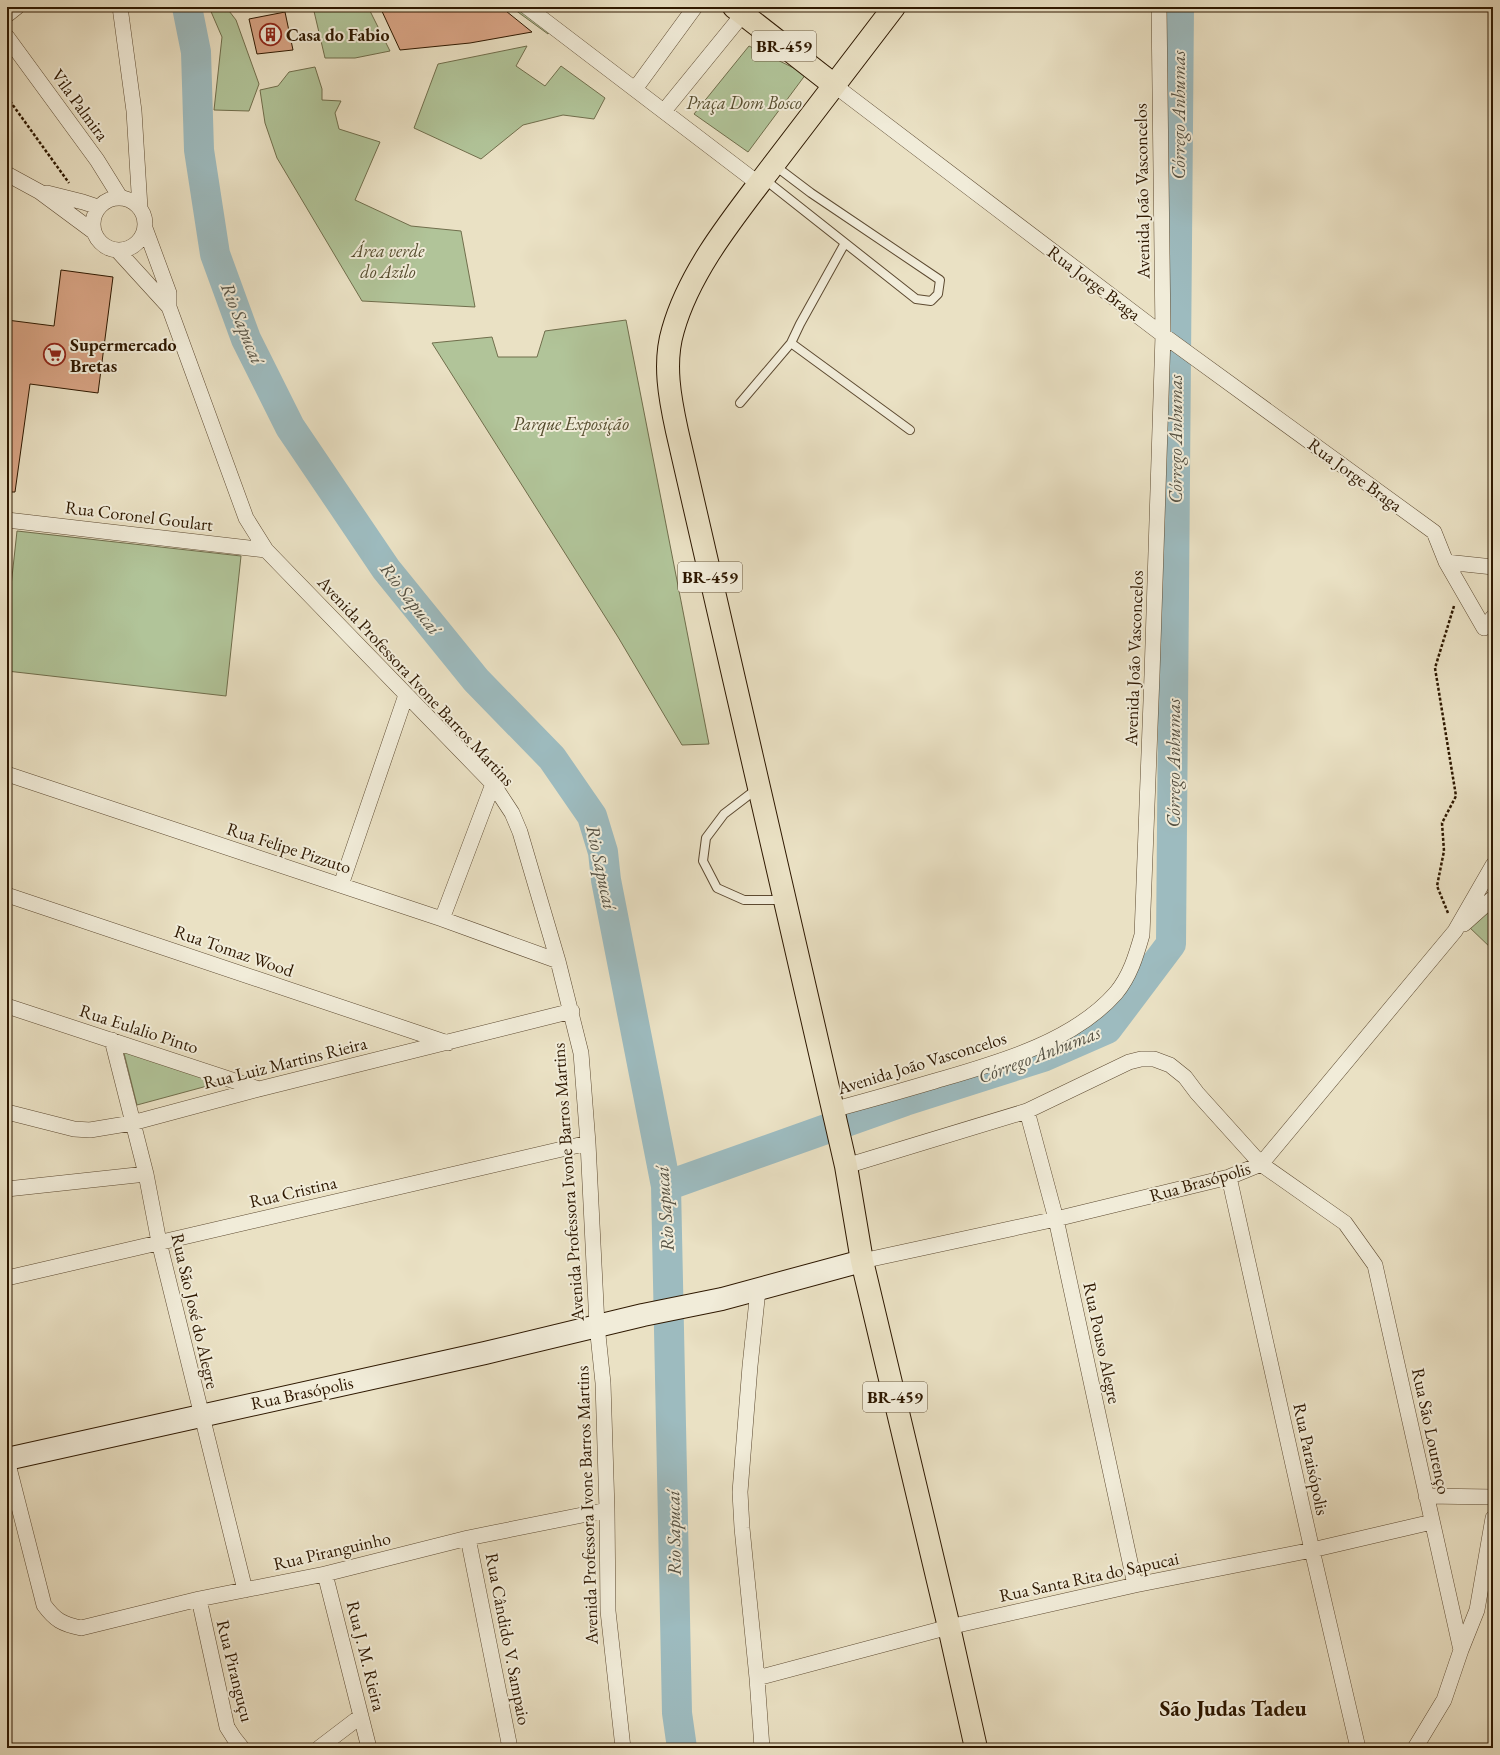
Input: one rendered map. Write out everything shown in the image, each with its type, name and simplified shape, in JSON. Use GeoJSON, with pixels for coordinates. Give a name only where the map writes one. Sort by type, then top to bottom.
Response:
{"type":"FeatureCollection","features":[{"type":"Feature","properties":{"kind":"highway","name":"BR-459"},"geometry":{"type":"LineString","coordinates":[[894,7],[765,176],[710,251],[683,301],[672,331],[668,360],[670,399],[677,431],[844,1159],[862,1262],[949,1627],[976,1748]]}},
{"type":"Feature","properties":{"kind":"highway","name":"Rua Jorge Braga"},"geometry":{"type":"LineString","coordinates":[[738,10],[834,85]]}},
{"type":"Feature","properties":{"kind":"street"},"geometry":{"type":"LineString","coordinates":[[7,14],[17,7]]}},
{"type":"Feature","properties":{"kind":"street"},"geometry":{"type":"LineString","coordinates":[[120,7],[134,111],[140,208]]}},
{"type":"Feature","properties":{"kind":"street"},"geometry":{"type":"LineString","coordinates":[[527,7],[664,111],[719,155],[765,176]]}},
{"type":"Feature","properties":{"kind":"street"},"geometry":{"type":"LineString","coordinates":[[635,89],[695,7]]}},
{"type":"Feature","properties":{"kind":"street","name":"Avenida João Vasconcelos"},"geometry":{"type":"LineString","coordinates":[[834,1116],[997,1063],[1059,1036],[1092,1014],[1116,992],[1133,966],[1142,935],[1165,336],[1159,7]]}},
{"type":"Feature","properties":{"kind":"street"},"geometry":{"type":"LineString","coordinates":[[664,111],[738,10]]}},
{"type":"Feature","properties":{"kind":"street","name":"Vila Palmira"},"geometry":{"type":"LineString","coordinates":[[7,36],[97,160],[120,197]]}},
{"type":"Feature","properties":{"kind":"street","name":"Rua Jorge Braga"},"geometry":{"type":"LineString","coordinates":[[834,85],[1165,336],[1434,532],[1446,562],[1484,628],[1493,617]]}},
{"type":"Feature","properties":{"kind":"street"},"geometry":{"type":"LineString","coordinates":[[7,174],[40,192],[94,232]]}},
{"type":"Feature","properties":{"kind":"street"},"geometry":{"type":"LineString","coordinates":[[40,192],[98,207]]}},
{"type":"Feature","properties":{"kind":"street"},"geometry":{"type":"LineString","coordinates":[[120,197],[135,203],[140,208],[144,214],[145,228],[138,241],[125,249],[117,250],[107,247],[98,240],[94,232],[94,215],[98,207],[104,202],[120,197]]}},
{"type":"Feature","properties":{"kind":"street","name":"Avenida Professora Ivone Barros Martins"},"geometry":{"type":"LineString","coordinates":[[145,228],[169,293],[169,307],[246,518],[266,550],[493,784],[512,813],[520,832],[572,1011],[581,1053],[588,1143],[597,1325],[603,1383],[607,1510],[608,1611],[623,1748]]}},
{"type":"Feature","properties":{"kind":"street","name":"Avenida Professora Ivone Barros Martins"},"geometry":{"type":"LineString","coordinates":[[117,250],[169,307]]}},
{"type":"Feature","properties":{"kind":"street","name":"Rua Coronel Goulart"},"geometry":{"type":"LineString","coordinates":[[7,520],[266,550]]}},
{"type":"Feature","properties":{"kind":"street"},"geometry":{"type":"LineString","coordinates":[[1446,562],[1493,568]]}},
{"type":"Feature","properties":{"kind":"street"},"geometry":{"type":"LineString","coordinates":[[341,885],[406,695]]}},
{"type":"Feature","properties":{"kind":"street","name":"Rua Felipe Pizzuto"},"geometry":{"type":"LineString","coordinates":[[7,774],[442,919],[558,961]]}},
{"type":"Feature","properties":{"kind":"street"},"geometry":{"type":"LineString","coordinates":[[442,919],[493,784]]}},
{"type":"Feature","properties":{"kind":"street","name":"Rua Brasópolis"},"geometry":{"type":"LineString","coordinates":[[7,1459],[485,1353],[597,1325],[722,1299],[862,1262],[1056,1219],[1229,1177],[1261,1164],[1456,931],[1493,865]]}},
{"type":"Feature","properties":{"kind":"street","name":"Rua Tomaz Wood"},"geometry":{"type":"LineString","coordinates":[[7,895],[448,1043]]}},
{"type":"Feature","properties":{"kind":"street"},"geometry":{"type":"LineString","coordinates":[[1456,931],[1493,898]]}},
{"type":"Feature","properties":{"kind":"street","name":"Rua Eulalio Pinto"},"geometry":{"type":"LineString","coordinates":[[7,1006],[259,1089]]}},
{"type":"Feature","properties":{"kind":"street","name":"Rua Luiz Martins Rieira"},"geometry":{"type":"LineString","coordinates":[[7,1112],[74,1129],[90,1130],[132,1123],[259,1089],[572,1011]]}},
{"type":"Feature","properties":{"kind":"street","name":"Rua São José do Alegre"},"geometry":{"type":"LineString","coordinates":[[112,1040],[146,1174],[159,1242],[201,1416],[245,1590]]}},
{"type":"Feature","properties":{"kind":"street","name":"Rua São Lourenço"},"geometry":{"type":"LineString","coordinates":[[844,1159],[1028,1110],[1129,1062],[1141,1059],[1154,1059],[1170,1065],[1185,1076],[1197,1093],[1261,1164],[1346,1222],[1375,1265],[1461,1650]]}},
{"type":"Feature","properties":{"kind":"street","name":"Rua Pouso Alegre"},"geometry":{"type":"LineString","coordinates":[[1028,1110],[1056,1219],[1135,1585]]}},
{"type":"Feature","properties":{"kind":"street","name":"Rua Cristina"},"geometry":{"type":"LineString","coordinates":[[7,1278],[588,1143]]}},
{"type":"Feature","properties":{"kind":"street"},"geometry":{"type":"LineString","coordinates":[[7,1189],[146,1174]]}},
{"type":"Feature","properties":{"kind":"street","name":"Rua Paraisópolis"},"geometry":{"type":"LineString","coordinates":[[1229,1177],[1312,1550],[1358,1748]]}},
{"type":"Feature","properties":{"kind":"street"},"geometry":{"type":"LineString","coordinates":[[758,1290],[750,1366],[740,1492],[762,1748]]}},
{"type":"Feature","properties":{"kind":"street","name":"Rua Piranguinho"},"geometry":{"type":"LineString","coordinates":[[7,1459],[44,1605],[53,1617],[65,1625],[81,1628],[199,1599],[325,1574],[468,1538],[607,1510]]}},
{"type":"Feature","properties":{"kind":"street"},"geometry":{"type":"LineString","coordinates":[[1426,1496],[1493,1497]]}},
{"type":"Feature","properties":{"kind":"street"},"geometry":{"type":"LineString","coordinates":[[1415,1748],[1444,1700],[1461,1650],[1478,1610],[1493,1518]]}},
{"type":"Feature","properties":{"kind":"street","name":"Rua Santa Rita do Sapucai"},"geometry":{"type":"LineString","coordinates":[[757,1678],[949,1627],[1135,1585],[1312,1550],[1432,1522]]}},
{"type":"Feature","properties":{"kind":"street","name":"Rua Cândido V. Sampaio"},"geometry":{"type":"LineString","coordinates":[[468,1538],[510,1748]]}},
{"type":"Feature","properties":{"kind":"street","name":"Rua J. M. Rieira"},"geometry":{"type":"LineString","coordinates":[[325,1574],[369,1748]]}},
{"type":"Feature","properties":{"kind":"street","name":"Rua Piranguçu"},"geometry":{"type":"LineString","coordinates":[[199,1599],[227,1727],[242,1748]]}},
{"type":"Feature","properties":{"kind":"street"},"geometry":{"type":"LineString","coordinates":[[319,1748],[361,1716]]}},
{"type":"Feature","properties":{"kind":"lane"},"geometry":{"type":"LineString","coordinates":[[765,176],[811,193],[940,280],[938,294],[930,301],[916,299],[845,243],[765,176]]}},
{"type":"Feature","properties":{"kind":"lane"},"geometry":{"type":"LineString","coordinates":[[740,403],[791,343],[845,243]]}},
{"type":"Feature","properties":{"kind":"lane"},"geometry":{"type":"LineString","coordinates":[[791,343],[910,430]]}},
{"type":"Feature","properties":{"kind":"lane"},"geometry":{"type":"LineString","coordinates":[[758,788],[724,814],[706,838],[703,861],[717,888],[744,900],[784,900]]}},
{"type":"Feature","properties":{"kind":"path"},"geometry":{"type":"LineString","coordinates":[[7,97],[83,202]]}},
{"type":"Feature","properties":{"kind":"path"},"geometry":{"type":"LineString","coordinates":[[1456,931],[1437,886],[1444,851],[1442,823],[1456,796],[1435,668],[1460,586]]}},
{"type":"Feature","properties":{"kind":"green space"},"geometry":{"type":"Polygon","coordinates":[[[209,7],[226,7],[236,20],[259,84],[249,111],[214,110],[222,37],[209,7]]]}},
{"type":"Feature","properties":{"kind":"green space"},"geometry":{"type":"Polygon","coordinates":[[[313,7],[368,7],[390,51],[355,58],[325,58],[313,7]]]}},
{"type":"Feature","properties":{"kind":"green space"},"geometry":{"type":"Polygon","coordinates":[[[511,7],[521,7],[550,29],[548,34],[511,7]]]}},
{"type":"Feature","properties":{"kind":"green space"},"geometry":{"type":"Polygon","coordinates":[[[527,46],[516,66],[545,86],[561,66],[605,98],[594,119],[563,115],[523,125],[481,159],[414,128],[438,64],[527,46]]]}},
{"type":"Feature","properties":{"kind":"green space","name":"Praça Dom Bosco"},"geometry":{"type":"Polygon","coordinates":[[[749,46],[806,74],[748,152],[694,114],[749,46]]]}},
{"type":"Feature","properties":{"kind":"green space","name":"Área verde do Azilo"},"geometry":{"type":"Polygon","coordinates":[[[315,67],[322,89],[322,100],[341,101],[335,113],[339,129],[380,142],[355,200],[411,226],[461,231],[475,307],[362,301],[277,158],[265,123],[260,90],[278,86],[289,72],[315,67]]]}},
{"type":"Feature","properties":{"kind":"green space","name":"Parque Exposição"},"geometry":{"type":"Polygon","coordinates":[[[626,320],[709,744],[682,745],[618,637],[432,343],[492,337],[498,357],[537,357],[545,331],[626,320]]]}},
{"type":"Feature","properties":{"kind":"green space"},"geometry":{"type":"Polygon","coordinates":[[[17,531],[241,556],[226,696],[7,671],[7,623],[17,531]]]}},
{"type":"Feature","properties":{"kind":"green space"},"geometry":{"type":"Polygon","coordinates":[[[1493,891],[1493,950],[1467,925],[1493,891]]]}},
{"type":"Feature","properties":{"kind":"green space"},"geometry":{"type":"Polygon","coordinates":[[[123,1049],[222,1082],[137,1105],[123,1049]]]}},
{"type":"Feature","properties":{"kind":"building"},"geometry":{"type":"Polygon","coordinates":[[[380,7],[501,7],[532,32],[470,43],[400,50],[380,7]]]}},
{"type":"Feature","properties":{"kind":"building","name":"Casa do Fabio"},"geometry":{"type":"Polygon","coordinates":[[[285,12],[293,50],[257,54],[249,19],[285,12]]]}},
{"type":"Feature","properties":{"kind":"building","name":"Supermercado Bretas"},"geometry":{"type":"Polygon","coordinates":[[[61,270],[113,277],[98,393],[30,384],[15,492],[7,492],[7,320],[54,326],[61,270]]]}},
{"type":"Feature","properties":{"kind":"waterway","name":"Rio Sapucaí"},"geometry":{"type":"LineString","coordinates":[[187,7],[196,52],[199,150],[215,254],[246,339],[290,427],[386,569],[476,680],[552,758],[592,816],[603,852],[606,880],[666,1186],[677,1713],[682,1748]]}},
{"type":"Feature","properties":{"kind":"waterway","name":"Córrego Anhumas"},"geometry":{"type":"LineString","coordinates":[[666,1186],[905,1101],[1043,1057],[1107,1029],[1171,944],[1179,7]]}},
{"type":"Feature","properties":{"kind":"place","name":"Casa do Fabio"},"geometry":{"type":"Point","coordinates":[271,35]}},
{"type":"Feature","properties":{"kind":"place","name":"Supermercado Bretas"},"geometry":{"type":"Point","coordinates":[55,355]}},
{"type":"Feature","properties":{"kind":"district","name":"São Judas Tadeu"},"geometry":{"type":"Point","coordinates":[1233,1708]}}]}
